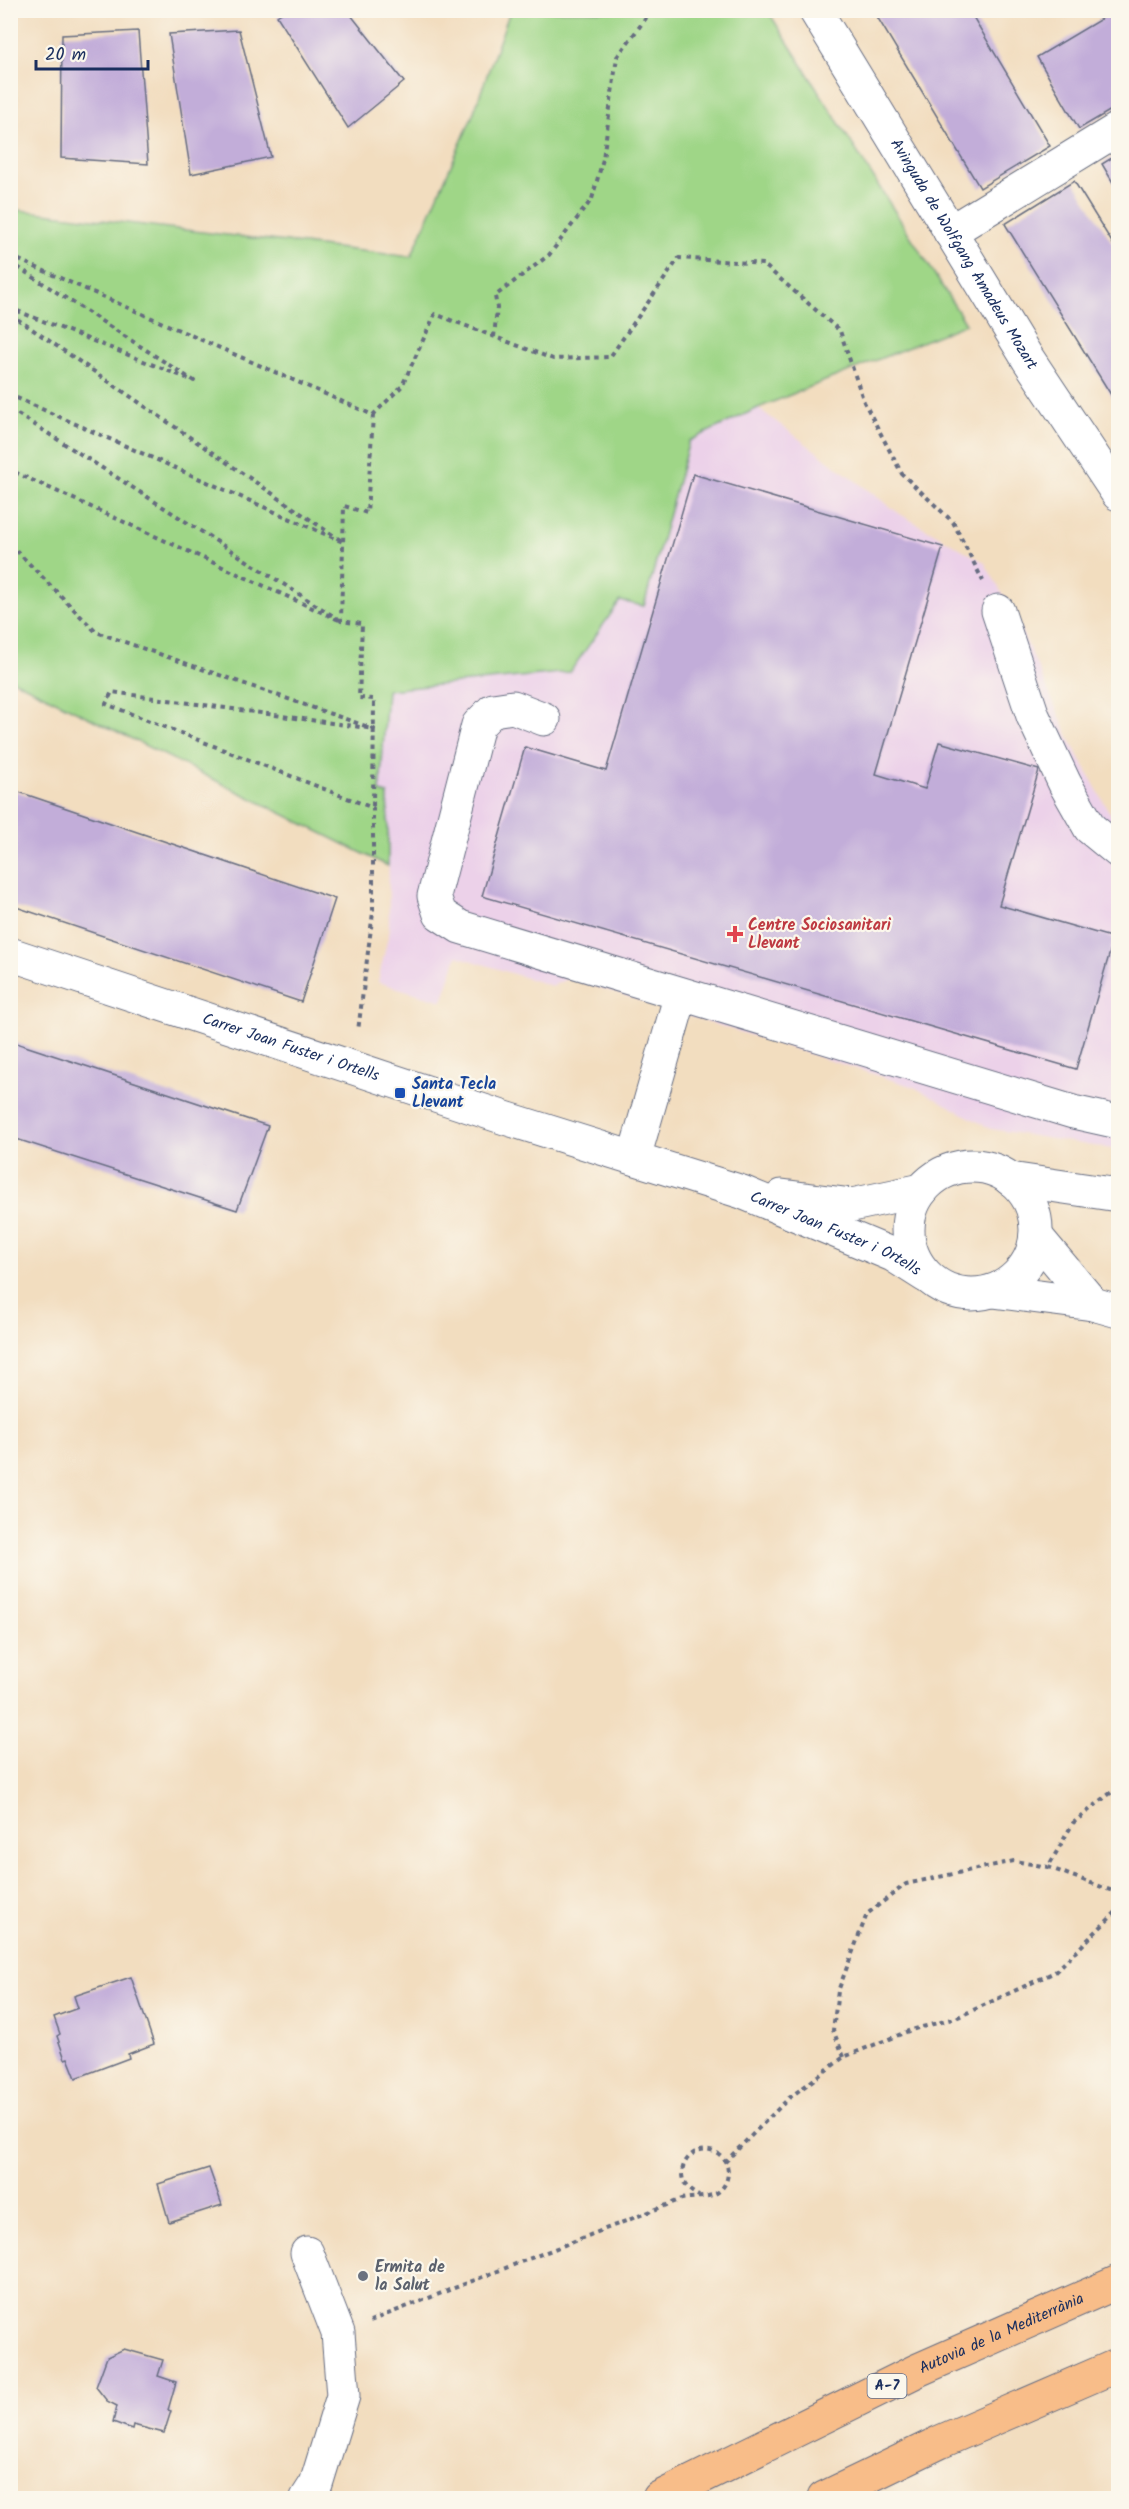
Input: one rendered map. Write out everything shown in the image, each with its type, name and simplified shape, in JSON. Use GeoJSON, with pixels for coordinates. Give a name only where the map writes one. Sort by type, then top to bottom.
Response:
{"type":"FeatureCollection","features":[{"type":"Feature","properties":{"kind":"highway","name":"Autovia de la Mediterrània"},"geometry":{"type":"LineString","coordinates":[[659,2499],[918,2370],[1119,2282]]}},
{"type":"Feature","properties":{"kind":"highway"},"geometry":{"type":"LineString","coordinates":[[824,2499],[940,2442],[1119,2365]]}},
{"type":"Feature","properties":{"kind":"street","name":"Avinguda de Wolfgang Amadeus Mozart"},"geometry":{"type":"LineString","coordinates":[[815,10],[1028,359],[1119,494]]}},
{"type":"Feature","properties":{"kind":"street"},"geometry":{"type":"LineString","coordinates":[[950,232],[1119,129]]}},
{"type":"Feature","properties":{"kind":"street"},"geometry":{"type":"LineString","coordinates":[[998,611],[1033,716],[1065,784],[1090,828],[1119,851]]}},
{"type":"Feature","properties":{"kind":"street"},"geometry":{"type":"LineString","coordinates":[[544,719],[513,707],[493,710],[478,725],[434,896],[440,914],[460,927],[1062,1109],[1119,1122]]}},
{"type":"Feature","properties":{"kind":"street","name":"Carrer Joan Fuster i Ortells"},"geometry":{"type":"LineString","coordinates":[[10,954],[349,1067],[742,1192],[893,1255],[926,1276]]}},
{"type":"Feature","properties":{"kind":"street"},"geometry":{"type":"LineString","coordinates":[[634,1158],[681,994]]}},
{"type":"Feature","properties":{"kind":"street"},"geometry":{"type":"LineString","coordinates":[[1106,1308],[993,1291],[976,1294],[957,1293],[941,1287],[926,1276],[915,1261],[909,1243],[908,1224],[912,1206],[922,1190],[936,1177],[963,1167],[973,1166],[992,1170],[1010,1179],[1111,1194]]}},
{"type":"Feature","properties":{"kind":"street"},"geometry":{"type":"LineString","coordinates":[[1010,1179],[1024,1193],[1034,1223],[1106,1308]]}},
{"type":"Feature","properties":{"kind":"street","name":"Carrer Joan Fuster i Ortells"},"geometry":{"type":"LineString","coordinates":[[742,1192],[852,1204],[922,1190]]}},
{"type":"Feature","properties":{"kind":"street"},"geometry":{"type":"LineString","coordinates":[[1034,1223],[1111,1194]]}},
{"type":"Feature","properties":{"kind":"street"},"geometry":{"type":"LineString","coordinates":[[993,1291],[1009,1282],[1032,1254],[1034,1223]]}},
{"type":"Feature","properties":{"kind":"street"},"geometry":{"type":"LineString","coordinates":[[307,2253],[338,2333],[344,2396],[316,2484],[308,2499]]}},
{"type":"Feature","properties":{"kind":"path"},"geometry":{"type":"LineString","coordinates":[[494,337],[495,296],[549,255],[592,198],[603,159],[618,57],[652,10]]}},
{"type":"Feature","properties":{"kind":"path"},"geometry":{"type":"LineString","coordinates":[[10,256],[373,415]]}},
{"type":"Feature","properties":{"kind":"path"},"geometry":{"type":"LineString","coordinates":[[340,621],[344,506],[367,513],[373,415],[402,386],[435,314],[553,358],[610,357],[679,258],[763,264],[840,331],[864,402],[902,474],[952,522],[998,611]]}},
{"type":"Feature","properties":{"kind":"path"},"geometry":{"type":"LineString","coordinates":[[10,262],[194,381],[10,308]]}},
{"type":"Feature","properties":{"kind":"path"},"geometry":{"type":"LineString","coordinates":[[10,314],[343,542]]}},
{"type":"Feature","properties":{"kind":"path"},"geometry":{"type":"LineString","coordinates":[[10,395],[343,542]]}},
{"type":"Feature","properties":{"kind":"path"},"geometry":{"type":"LineString","coordinates":[[10,409],[340,621]]}},
{"type":"Feature","properties":{"kind":"path"},"geometry":{"type":"LineString","coordinates":[[10,470],[340,621],[362,624],[359,698],[374,699],[373,912],[361,1021],[349,1067]]}},
{"type":"Feature","properties":{"kind":"path"},"geometry":{"type":"LineString","coordinates":[[10,544],[96,632],[374,729]]}},
{"type":"Feature","properties":{"kind":"path"},"geometry":{"type":"LineString","coordinates":[[374,729],[111,692],[105,704],[374,808]]}},
{"type":"Feature","properties":{"kind":"path"},"geometry":{"type":"LineString","coordinates":[[1048,1867],[1073,1823],[1119,1787]]}},
{"type":"Feature","properties":{"kind":"path"},"geometry":{"type":"LineString","coordinates":[[844,2057],[833,2030],[838,1991],[867,1914],[906,1884],[1014,1861],[1048,1867],[1119,1893]]}},
{"type":"Feature","properties":{"kind":"path"},"geometry":{"type":"LineString","coordinates":[[725,2162],[789,2098],[844,2057],[911,2030],[956,2018],[1055,1972],[1119,1910]]}},
{"type":"Feature","properties":{"kind":"path"},"geometry":{"type":"LineString","coordinates":[[338,2333],[682,2199],[715,2194],[723,2187],[728,2172],[720,2156],[706,2150],[698,2151],[686,2159],[681,2175],[688,2189],[699,2196]]}},
{"type":"Feature","properties":{"kind":"shaded area"},"geometry":{"type":"Polygon","coordinates":[[[758,408],[900,514],[984,562],[1013,612],[1070,740],[1108,810],[1118,823],[1118,1150],[991,1129],[914,1087],[569,978],[552,986],[457,956],[442,1001],[378,982],[389,932],[388,795],[380,792],[387,689],[570,672],[620,601],[644,606],[689,441],[758,408]]]}},
{"type":"Feature","properties":{"kind":"green space"},"geometry":{"type":"Polygon","coordinates":[[[510,11],[768,11],[966,324],[758,408],[689,441],[644,606],[620,601],[570,672],[387,690],[380,792],[388,794],[388,866],[11,679],[11,209],[411,257],[472,117],[510,11]]]}},
{"type":"Feature","properties":{"kind":"building"},"geometry":{"type":"Polygon","coordinates":[[[286,10],[347,10],[404,82],[348,128],[277,16],[286,10]]]}},
{"type":"Feature","properties":{"kind":"building"},"geometry":{"type":"Polygon","coordinates":[[[873,10],[969,10],[1050,146],[980,188],[873,10]]]}},
{"type":"Feature","properties":{"kind":"building"},"geometry":{"type":"Polygon","coordinates":[[[1118,10],[1118,106],[1079,129],[1037,57],[1118,10]]]}},
{"type":"Feature","properties":{"kind":"building"},"geometry":{"type":"Polygon","coordinates":[[[10,23],[16,25],[12,73],[10,73],[10,23]]]}},
{"type":"Feature","properties":{"kind":"building"},"geometry":{"type":"Polygon","coordinates":[[[239,30],[271,157],[191,174],[169,34],[239,30]]]}},
{"type":"Feature","properties":{"kind":"building"},"geometry":{"type":"Polygon","coordinates":[[[138,31],[148,164],[61,158],[62,35],[138,31]]]}},
{"type":"Feature","properties":{"kind":"building"},"geometry":{"type":"Polygon","coordinates":[[[1118,154],[1118,191],[1102,164],[1118,154]]]}},
{"type":"Feature","properties":{"kind":"building"},"geometry":{"type":"Polygon","coordinates":[[[1074,181],[1118,252],[1118,406],[1005,224],[1074,181]]]}},
{"type":"Feature","properties":{"kind":"building"},"geometry":{"type":"Polygon","coordinates":[[[693,474],[943,547],[876,774],[925,789],[939,742],[1039,770],[999,905],[1114,938],[1076,1069],[482,896],[525,747],[606,771],[693,474]]]}},
{"type":"Feature","properties":{"kind":"building"},"geometry":{"type":"Polygon","coordinates":[[[10,789],[335,899],[301,1002],[10,905],[10,789]]]}},
{"type":"Feature","properties":{"kind":"building"},"geometry":{"type":"Polygon","coordinates":[[[10,1041],[268,1126],[237,1210],[10,1137],[10,1041]]]}},
{"type":"Feature","properties":{"kind":"building"},"geometry":{"type":"Polygon","coordinates":[[[131,1977],[154,2044],[128,2054],[129,2058],[76,2078],[68,2058],[65,2059],[57,2036],[60,2034],[54,2017],[78,2008],[74,1996],[131,1977]]]}},
{"type":"Feature","properties":{"kind":"building"},"geometry":{"type":"Polygon","coordinates":[[[209,2168],[222,2205],[169,2222],[158,2184],[209,2168]]]}},
{"type":"Feature","properties":{"kind":"building"},"geometry":{"type":"Polygon","coordinates":[[[124,2349],[163,2360],[158,2376],[176,2382],[164,2433],[133,2425],[132,2429],[113,2422],[117,2406],[107,2401],[96,2387],[107,2357],[124,2349]]]}},
{"type":"Feature","properties":{"kind":"place","name":"Centre Sociosanitari Llevant"},"geometry":{"type":"Point","coordinates":[735,934]}},
{"type":"Feature","properties":{"kind":"place","name":"Santa Tecla Llevant"},"geometry":{"type":"Point","coordinates":[400,1093]}},
{"type":"Feature","properties":{"kind":"place","name":"Ermita de la Salut"},"geometry":{"type":"Point","coordinates":[363,2276]}}]}
